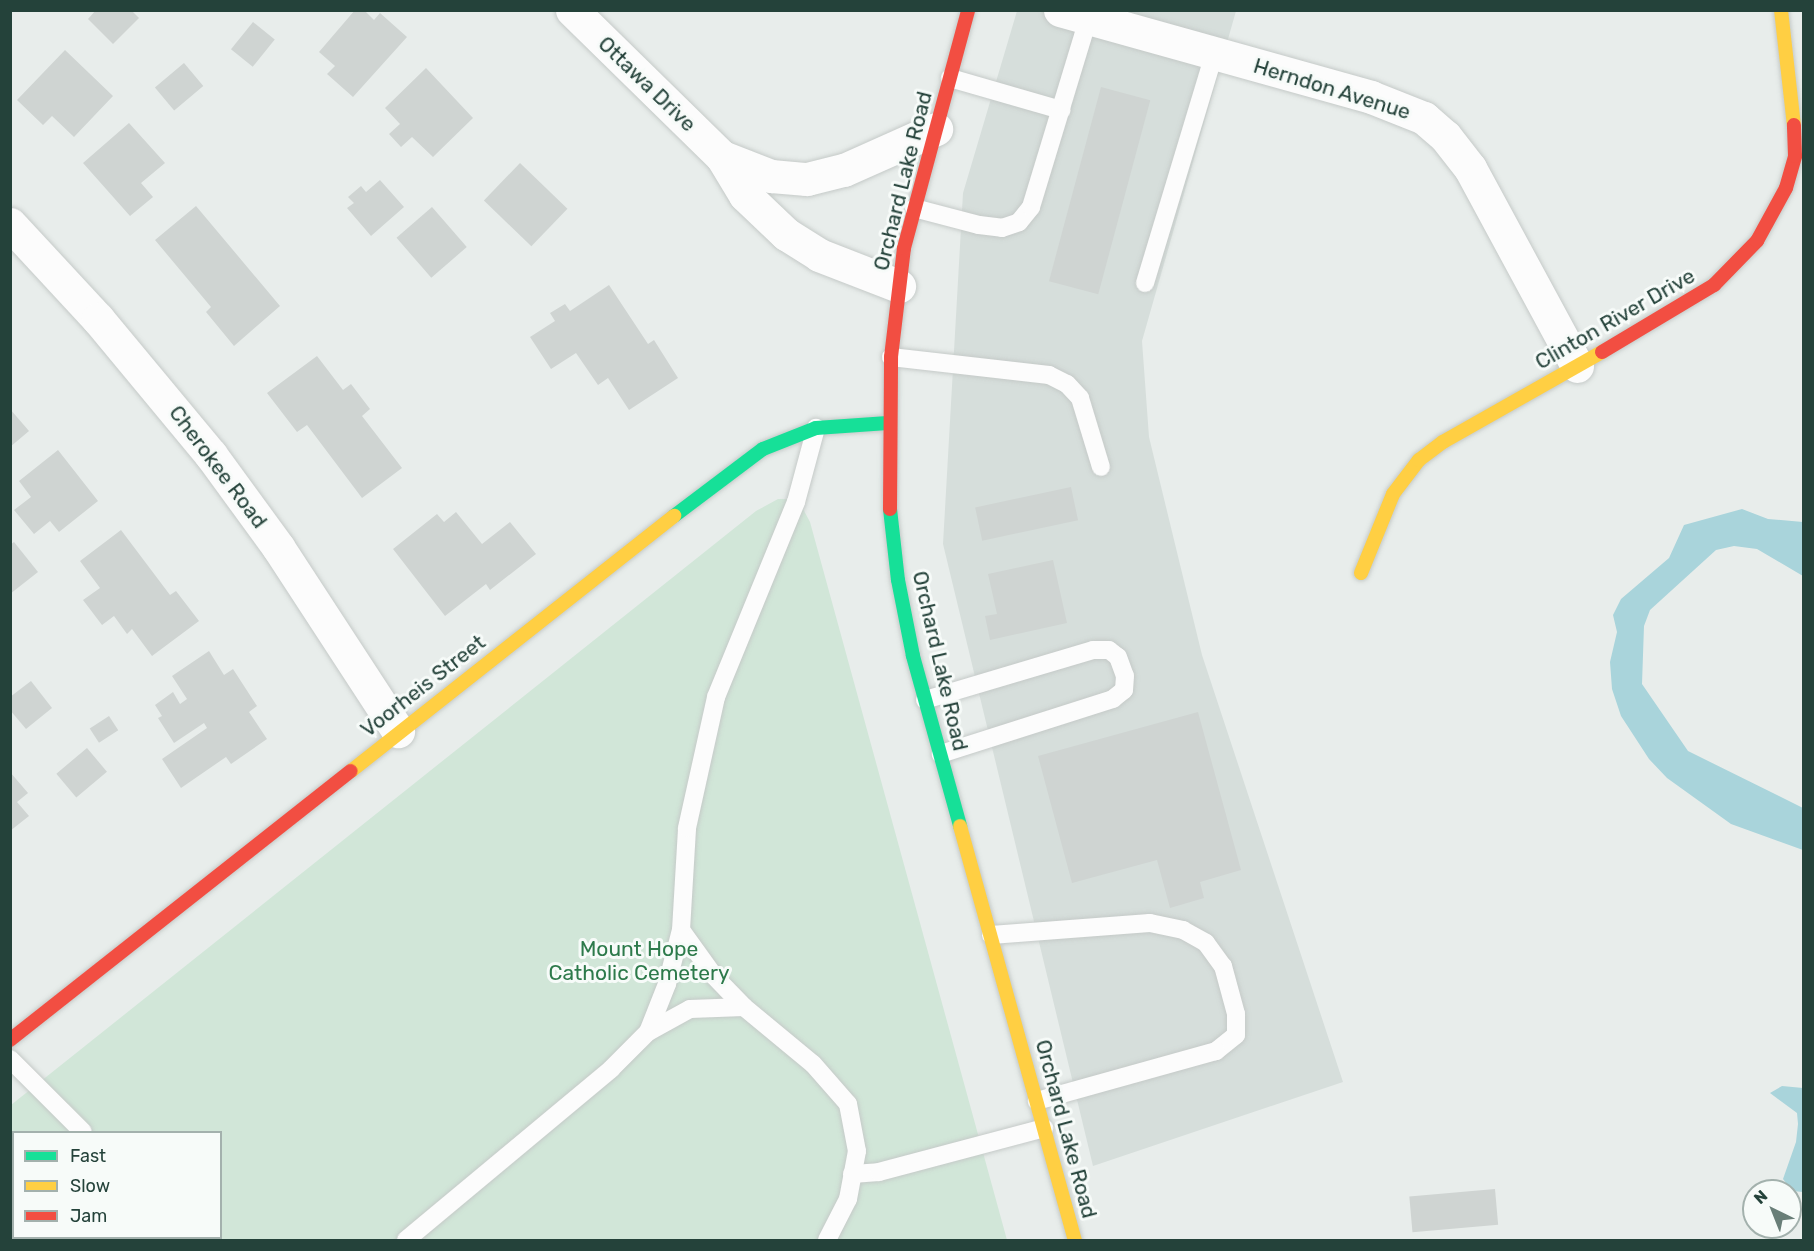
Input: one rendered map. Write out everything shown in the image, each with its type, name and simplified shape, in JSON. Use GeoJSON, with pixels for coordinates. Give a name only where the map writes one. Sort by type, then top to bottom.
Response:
{"type":"FeatureCollection","features":[{"type":"Feature","properties":{"kind":"street","name":"Ottawa Drive"},"geometry":{"type":"LineString","coordinates":[[572,10],[722,157],[745,195],[792,238],[819,255],[899,286]]}},
{"type":"Feature","properties":{"kind":"street","name":"Orchard Lake Road"},"geometry":{"type":"LineString","coordinates":[[968,10],[914,208],[899,286],[891,357],[888,423],[889,497],[898,580],[925,700],[1075,1240]]}},
{"type":"Feature","properties":{"kind":"street","name":"Clinton River Drive"},"geometry":{"type":"LineString","coordinates":[[1361,573],[1393,494],[1419,460],[1443,442],[1714,285],[1739,264],[1773,217],[1795,156],[1794,103],[1781,10]]}},
{"type":"Feature","properties":{"kind":"street","name":"Herndon Avenue"},"geometry":{"type":"LineString","coordinates":[[1074,15],[1397,105],[1445,135],[1470,168],[1576,366]]}},
{"type":"Feature","properties":{"kind":"street","name":"Ottawa Drive"},"geometry":{"type":"LineString","coordinates":[[722,157],[771,176],[807,179],[844,170],[936,129]]}},
{"type":"Feature","properties":{"kind":"street","name":"Cherokee Road"},"geometry":{"type":"LineString","coordinates":[[10,225],[98,319],[211,455],[278,547],[399,732]]}},
{"type":"Feature","properties":{"kind":"street","name":"Voorheis Street"},"geometry":{"type":"LineString","coordinates":[[11,1042],[739,464],[763,449],[816,428],[888,423]]}},
{"type":"Feature","properties":{"kind":"lane"},"geometry":{"type":"LineString","coordinates":[[914,208],[979,225],[1002,228],[1019,222],[1031,207],[1060,110],[1074,15]]}},
{"type":"Feature","properties":{"kind":"lane"},"geometry":{"type":"LineString","coordinates":[[1144,284],[1214,54]]}},
{"type":"Feature","properties":{"kind":"lane"},"geometry":{"type":"LineString","coordinates":[[950,78],[1060,110]]}},
{"type":"Feature","properties":{"kind":"lane"},"geometry":{"type":"LineString","coordinates":[[891,357],[1049,375],[1080,398],[1101,467]]}},
{"type":"Feature","properties":{"kind":"lane"},"geometry":{"type":"LineString","coordinates":[[648,1032],[667,984],[681,930],[687,828],[716,698],[796,502],[816,428]]}},
{"type":"Feature","properties":{"kind":"lane"},"geometry":{"type":"LineString","coordinates":[[925,700],[1093,650],[1108,650],[1118,657],[1125,675],[1124,690],[1113,699],[941,754]]}},
{"type":"Feature","properties":{"kind":"lane"},"geometry":{"type":"LineString","coordinates":[[991,935],[1150,923],[1182,930],[1206,943],[1223,966],[1236,1014],[1236,1035],[1216,1051],[1037,1101]]}},
{"type":"Feature","properties":{"kind":"lane"},"geometry":{"type":"LineString","coordinates":[[681,930],[714,976],[744,1007],[813,1064],[848,1104],[857,1151],[848,1199],[827,1240]]}},
{"type":"Feature","properties":{"kind":"lane"},"geometry":{"type":"LineString","coordinates":[[406,1240],[611,1069],[648,1032],[690,1009],[744,1007]]}},
{"type":"Feature","properties":{"kind":"lane"},"geometry":{"type":"LineString","coordinates":[[11,1042],[82,1131]]}},
{"type":"Feature","properties":{"kind":"lane"},"geometry":{"type":"LineString","coordinates":[[852,1174],[879,1172],[1044,1128]]}},
{"type":"Feature","properties":{"kind":"shaded area"},"geometry":{"type":"Polygon","coordinates":[[[1017,11],[1236,11],[1142,341],[1149,437],[1202,655],[1343,1082],[1093,1166],[943,544],[963,193],[1017,11]]]}},
{"type":"Feature","properties":{"kind":"green space","name":"Mount Hope Catholic Cemetery"},"geometry":{"type":"Polygon","coordinates":[[[778,499],[788,499],[802,507],[810,522],[1007,1240],[11,1240],[11,1105],[756,511],[778,499]]]}},
{"type":"Feature","properties":{"kind":"water"},"geometry":{"type":"Polygon","coordinates":[[[1742,509],[1768,519],[1803,522],[1803,576],[1757,549],[1734,546],[1716,550],[1650,610],[1644,626],[1642,684],[1688,751],[1803,808],[1803,850],[1731,824],[1667,778],[1649,759],[1621,716],[1612,689],[1610,662],[1617,632],[1613,615],[1621,599],[1669,558],[1684,525],[1742,509]]]}},
{"type":"Feature","properties":{"kind":"water"},"geometry":{"type":"Polygon","coordinates":[[[1782,1086],[1803,1088],[1803,1192],[1802,1179],[1783,1179],[1796,1142],[1797,1113],[1770,1093],[1782,1086]]]}},
{"type":"Feature","properties":{"kind":"building"},"geometry":{"type":"Polygon","coordinates":[[[96,10],[131,10],[139,18],[113,44],[88,19],[96,10]]]}},
{"type":"Feature","properties":{"kind":"building"},"geometry":{"type":"Polygon","coordinates":[[[355,10],[364,10],[374,20],[380,13],[407,37],[353,97],[327,74],[335,66],[319,52],[355,10]]]}},
{"type":"Feature","properties":{"kind":"building"},"geometry":{"type":"Polygon","coordinates":[[[253,22],[275,40],[253,67],[231,49],[253,22]]]}},
{"type":"Feature","properties":{"kind":"building"},"geometry":{"type":"Polygon","coordinates":[[[65,50],[113,96],[74,137],[52,116],[43,125],[17,100],[65,50]]]}},
{"type":"Feature","properties":{"kind":"building"},"geometry":{"type":"Polygon","coordinates":[[[184,63],[203,86],[174,110],[155,87],[184,63]]]}},
{"type":"Feature","properties":{"kind":"building"},"geometry":{"type":"Polygon","coordinates":[[[426,68],[473,118],[433,157],[412,137],[401,147],[389,134],[400,124],[385,108],[426,68]]]}},
{"type":"Feature","properties":{"kind":"building"},"geometry":{"type":"Polygon","coordinates":[[[1101,87],[1150,100],[1098,294],[1049,281],[1101,87]]]}},
{"type":"Feature","properties":{"kind":"building"},"geometry":{"type":"Polygon","coordinates":[[[129,123],[165,163],[141,183],[153,197],[130,216],[83,163],[129,123]]]}},
{"type":"Feature","properties":{"kind":"building"},"geometry":{"type":"Polygon","coordinates":[[[520,163],[567,209],[531,246],[484,200],[520,163]]]}},
{"type":"Feature","properties":{"kind":"building"},"geometry":{"type":"Polygon","coordinates":[[[380,180],[404,207],[371,236],[347,208],[354,203],[348,197],[361,186],[366,192],[380,180]]]}},
{"type":"Feature","properties":{"kind":"building"},"geometry":{"type":"Polygon","coordinates":[[[196,206],[280,306],[234,346],[206,312],[211,307],[155,240],[196,206]]]}},
{"type":"Feature","properties":{"kind":"building"},"geometry":{"type":"Polygon","coordinates":[[[432,207],[467,247],[431,278],[397,238],[432,207]]]}},
{"type":"Feature","properties":{"kind":"building"},"geometry":{"type":"Polygon","coordinates":[[[609,285],[648,344],[654,340],[678,378],[629,410],[608,378],[598,385],[576,353],[551,369],[530,337],[555,321],[550,313],[565,304],[570,311],[609,285]]]}},
{"type":"Feature","properties":{"kind":"building"},"geometry":{"type":"Polygon","coordinates":[[[317,356],[343,390],[351,384],[370,409],[362,416],[402,468],[362,498],[307,425],[297,432],[267,393],[317,356]]]}},
{"type":"Feature","properties":{"kind":"building"},"geometry":{"type":"Polygon","coordinates":[[[10,409],[29,431],[10,447],[10,409]]]}},
{"type":"Feature","properties":{"kind":"building"},"geometry":{"type":"Polygon","coordinates":[[[58,450],[98,501],[59,532],[50,521],[34,534],[14,510],[31,497],[19,481],[58,450]]]}},
{"type":"Feature","properties":{"kind":"building"},"geometry":{"type":"Polygon","coordinates":[[[1071,487],[1078,520],[982,541],[975,507],[1071,487]]]}},
{"type":"Feature","properties":{"kind":"building"},"geometry":{"type":"Polygon","coordinates":[[[456,512],[482,544],[510,522],[536,554],[490,590],[486,584],[445,616],[393,549],[437,514],[444,522],[456,512]]]}},
{"type":"Feature","properties":{"kind":"building"},"geometry":{"type":"Polygon","coordinates":[[[121,530],[170,595],[176,591],[199,621],[152,656],[132,629],[127,634],[114,616],[102,625],[83,600],[100,588],[80,561],[121,530]]]}},
{"type":"Feature","properties":{"kind":"building"},"geometry":{"type":"Polygon","coordinates":[[[14,542],[38,572],[10,594],[10,545],[14,542]]]}},
{"type":"Feature","properties":{"kind":"building"},"geometry":{"type":"Polygon","coordinates":[[[1053,560],[1067,623],[990,640],[985,616],[997,614],[988,574],[1053,560]]]}},
{"type":"Feature","properties":{"kind":"building"},"geometry":{"type":"Polygon","coordinates":[[[209,651],[224,675],[233,669],[257,706],[249,712],[267,739],[231,764],[226,757],[181,788],[162,759],[207,728],[204,723],[174,743],[158,718],[162,716],[155,705],[173,692],[180,704],[187,699],[172,676],[209,651]]]}},
{"type":"Feature","properties":{"kind":"building"},"geometry":{"type":"Polygon","coordinates":[[[31,681],[52,708],[26,729],[10,710],[10,697],[31,681]]]}},
{"type":"Feature","properties":{"kind":"building"},"geometry":{"type":"Polygon","coordinates":[[[1198,712],[1241,870],[1200,882],[1204,898],[1170,908],[1157,860],[1072,883],[1038,756],[1198,712]]]}},
{"type":"Feature","properties":{"kind":"building"},"geometry":{"type":"Polygon","coordinates":[[[109,716],[118,730],[99,743],[90,729],[109,716]]]}},
{"type":"Feature","properties":{"kind":"building"},"geometry":{"type":"Polygon","coordinates":[[[87,748],[107,772],[76,797],[56,774],[87,748]]]}},
{"type":"Feature","properties":{"kind":"building"},"geometry":{"type":"Polygon","coordinates":[[[10,772],[28,793],[17,802],[29,816],[10,831],[10,772]]]}},
{"type":"Feature","properties":{"kind":"building"},"geometry":{"type":"Polygon","coordinates":[[[1495,1189],[1498,1225],[1412,1232],[1409,1196],[1495,1189]]]}},
{"type":"Feature","properties":{"kind":"traffic: fast"},"geometry":{"type":"LineString","coordinates":[[674,516],[763,449],[816,428],[888,423]]}},
{"type":"Feature","properties":{"kind":"traffic: fast"},"geometry":{"type":"LineString","coordinates":[[890,509],[898,580],[913,656],[960,826]]}},
{"type":"Feature","properties":{"kind":"traffic: slow"},"geometry":{"type":"LineString","coordinates":[[1781,10],[1794,125]]}},
{"type":"Feature","properties":{"kind":"traffic: slow"},"geometry":{"type":"LineString","coordinates":[[1361,573],[1393,494],[1419,460],[1443,442],[1602,352]]}},
{"type":"Feature","properties":{"kind":"traffic: slow"},"geometry":{"type":"LineString","coordinates":[[351,771],[674,516]]}},
{"type":"Feature","properties":{"kind":"traffic: slow"},"geometry":{"type":"LineString","coordinates":[[960,826],[1075,1240]]}},
{"type":"Feature","properties":{"kind":"traffic: jam"},"geometry":{"type":"LineString","coordinates":[[890,509],[891,357],[904,248],[968,10]]}},
{"type":"Feature","properties":{"kind":"traffic: jam"},"geometry":{"type":"LineString","coordinates":[[1602,352],[1714,285],[1757,241],[1786,188],[1795,156],[1794,125]]}},
{"type":"Feature","properties":{"kind":"traffic: jam"},"geometry":{"type":"LineString","coordinates":[[10,1040],[351,771]]}}]}
